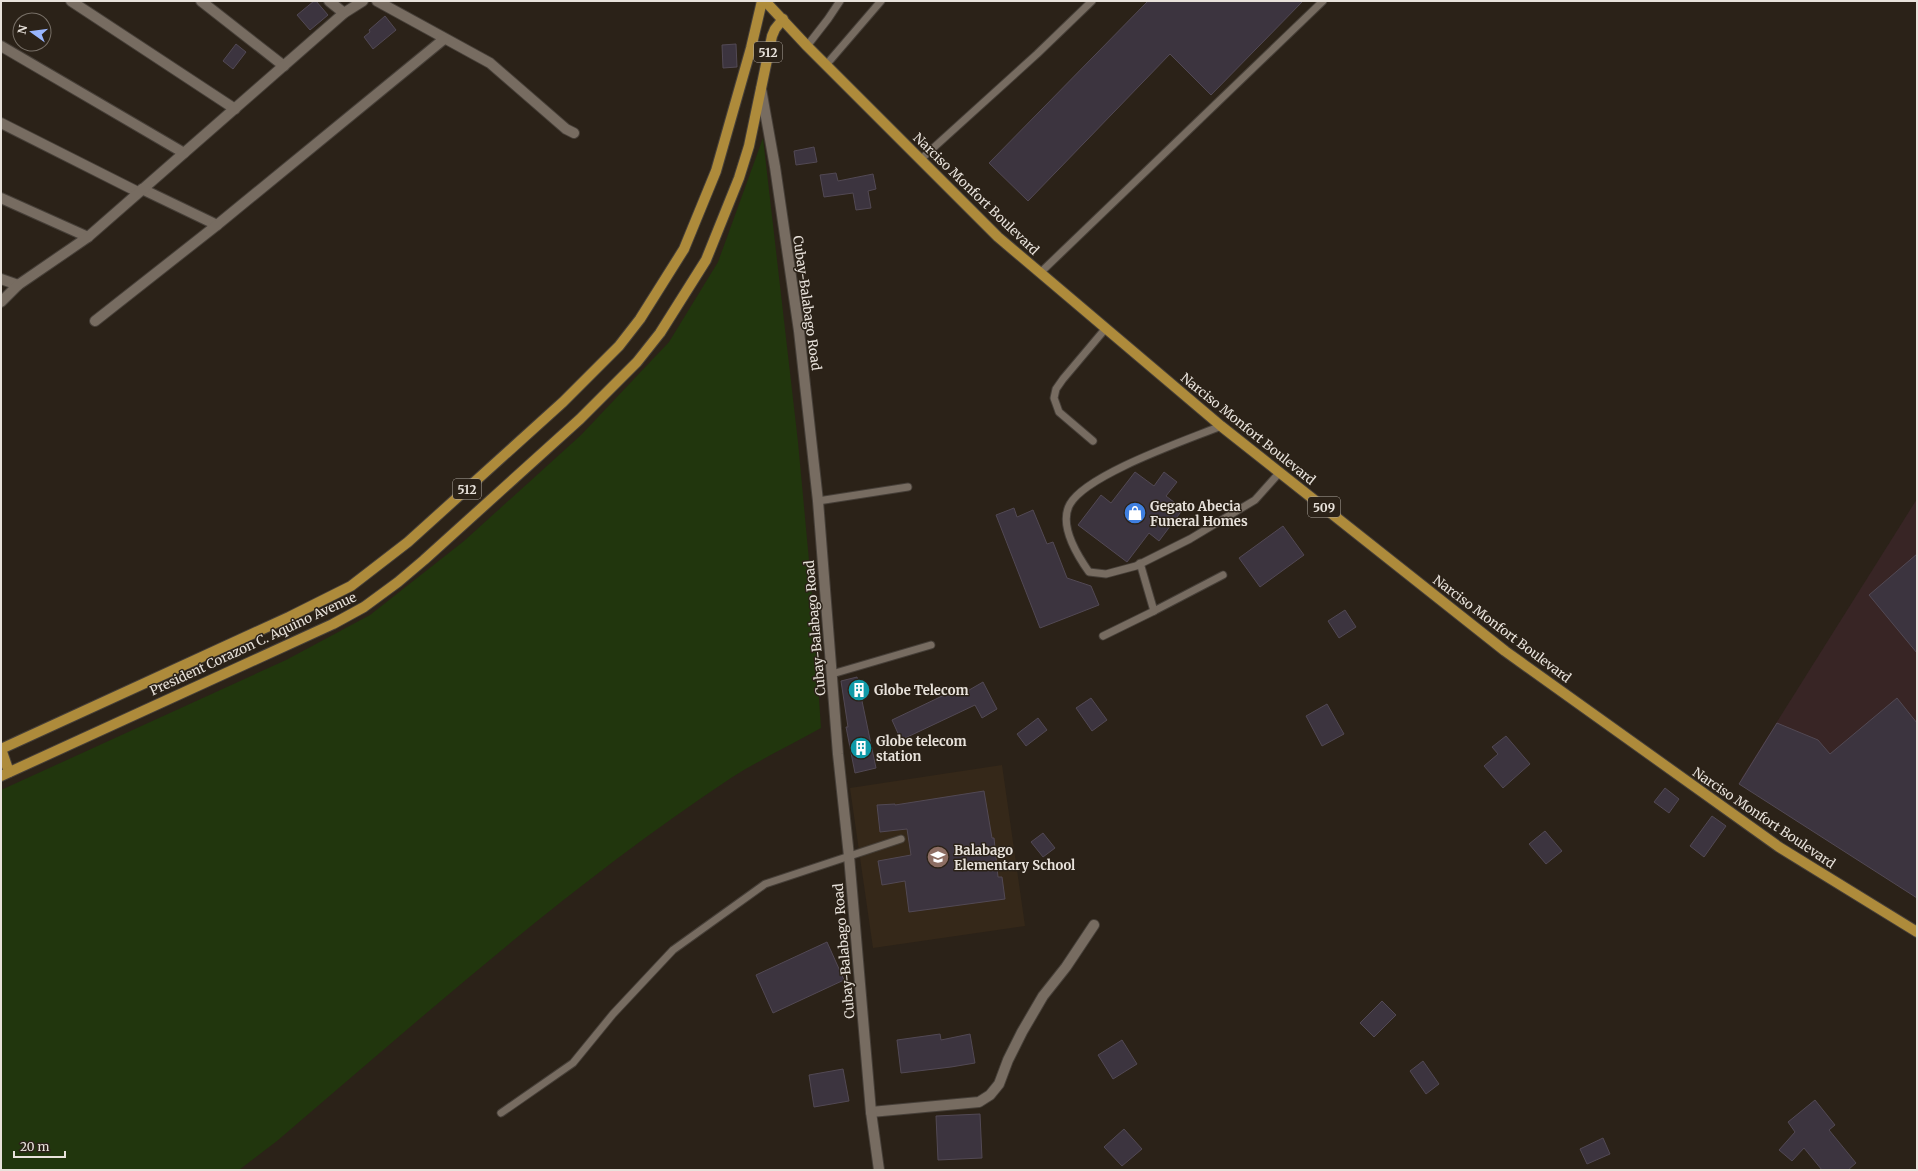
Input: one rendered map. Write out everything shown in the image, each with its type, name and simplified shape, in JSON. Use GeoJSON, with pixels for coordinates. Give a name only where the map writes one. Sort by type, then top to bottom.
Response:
{"type":"FeatureCollection","features":[{"type":"Feature","properties":{"kind":"main road","name":"Narciso Monfort Boulevard"},"geometry":{"type":"LineString","coordinates":[[764,1],[998,237],[1221,426],[1517,660],[1779,847],[1917,932]]}},
{"type":"Feature","properties":{"kind":"main road","name":"President Corazon C. Aquino Avenue"},"geometry":{"type":"LineString","coordinates":[[1,749],[239,641],[351,586],[408,542],[563,402],[623,340],[659,290],[684,249],[716,171],[764,1]]}},
{"type":"Feature","properties":{"kind":"main road","name":"President Corazon C. Aquino Avenue"},"geometry":{"type":"LineString","coordinates":[[5,774],[332,624],[364,607],[403,577],[580,419],[637,362],[660,333],[706,260],[739,178],[749,146],[760,87],[772,36],[775,28],[783,19]]}},
{"type":"Feature","properties":{"kind":"main road"},"geometry":{"type":"LineString","coordinates":[[1,749],[5,774]]}},
{"type":"Feature","properties":{"kind":"street"},"geometry":{"type":"LineString","coordinates":[[71,1],[235,109]]}},
{"type":"Feature","properties":{"kind":"street"},"geometry":{"type":"LineString","coordinates":[[201,1],[284,66]]}},
{"type":"Feature","properties":{"kind":"street"},"geometry":{"type":"LineString","coordinates":[[329,1],[344,13]]}},
{"type":"Feature","properties":{"kind":"street"},"geometry":{"type":"LineString","coordinates":[[1,302],[18,285],[88,237],[344,13],[363,1]]}},
{"type":"Feature","properties":{"kind":"street"},"geometry":{"type":"LineString","coordinates":[[377,1],[490,63],[566,129],[574,133]]}},
{"type":"Feature","properties":{"kind":"street"},"geometry":{"type":"LineString","coordinates":[[95,321],[217,225],[444,39]]}},
{"type":"Feature","properties":{"kind":"street"},"geometry":{"type":"LineString","coordinates":[[1,46],[184,152]]}},
{"type":"Feature","properties":{"kind":"street","name":"Cubay-Balabago Road"},"geometry":{"type":"LineString","coordinates":[[760,87],[775,167],[799,331],[818,501],[871,1112],[879,1170]]}},
{"type":"Feature","properties":{"kind":"street"},"geometry":{"type":"LineString","coordinates":[[1,123],[140,190],[217,225]]}},
{"type":"Feature","properties":{"kind":"street"},"geometry":{"type":"LineString","coordinates":[[1,198],[88,237]]}},
{"type":"Feature","properties":{"kind":"street"},"geometry":{"type":"LineString","coordinates":[[1,278],[18,285]]}},
{"type":"Feature","properties":{"kind":"street"},"geometry":{"type":"LineString","coordinates":[[871,1112],[979,1102],[990,1095],[999,1084],[1022,1032],[1043,996],[1066,967],[1094,925]]}},
{"type":"Feature","properties":{"kind":"lane"},"geometry":{"type":"LineString","coordinates":[[807,46],[828,20],[840,1]]}},
{"type":"Feature","properties":{"kind":"lane"},"geometry":{"type":"LineString","coordinates":[[826,64],[880,1]]}},
{"type":"Feature","properties":{"kind":"lane"},"geometry":{"type":"LineString","coordinates":[[920,160],[1037,54],[1092,1]]}},
{"type":"Feature","properties":{"kind":"lane"},"geometry":{"type":"LineString","coordinates":[[1040,272],[1323,1]]}},
{"type":"Feature","properties":{"kind":"lane"},"geometry":{"type":"LineString","coordinates":[[1093,441],[1059,412],[1054,398],[1056,389],[1063,379],[1106,328]]}},
{"type":"Feature","properties":{"kind":"lane"},"geometry":{"type":"LineString","coordinates":[[1221,426],[1110,472],[1084,489],[1070,504],[1068,533],[1078,555],[1089,572],[1106,574],[1140,564],[1190,539],[1255,500],[1280,472]]}},
{"type":"Feature","properties":{"kind":"lane"},"geometry":{"type":"LineString","coordinates":[[818,501],[908,487]]}},
{"type":"Feature","properties":{"kind":"lane"},"geometry":{"type":"LineString","coordinates":[[1140,564],[1154,611]]}},
{"type":"Feature","properties":{"kind":"lane"},"geometry":{"type":"LineString","coordinates":[[1102,636],[1223,575]]}},
{"type":"Feature","properties":{"kind":"lane"},"geometry":{"type":"LineString","coordinates":[[832,674],[931,645]]}},
{"type":"Feature","properties":{"kind":"lane"},"geometry":{"type":"LineString","coordinates":[[501,1113],[573,1063],[613,1014],[673,950],[765,884],[901,840]]}},
{"type":"Feature","properties":{"kind":"shaded area"},"geometry":{"type":"Polygon","coordinates":[[[1917,499],[1917,898],[1741,779],[1917,499]]]}},
{"type":"Feature","properties":{"kind":"shaded area","name":"Balabago Elementary School"},"geometry":{"type":"Polygon","coordinates":[[[1002,765],[1025,926],[873,948],[850,788],[1002,765]]]}},
{"type":"Feature","properties":{"kind":"green space"},"geometry":{"type":"Polygon","coordinates":[[[763,138],[798,442],[811,582],[821,728],[731,778],[612,862],[498,953],[277,1141],[239,1170],[1,1170],[1,790],[286,660],[370,615],[464,541],[581,435],[669,342],[718,262],[763,138]]]}},
{"type":"Feature","properties":{"kind":"building"},"geometry":{"type":"Polygon","coordinates":[[[316,1],[328,15],[310,30],[297,15],[316,1]]]}},
{"type":"Feature","properties":{"kind":"building"},"geometry":{"type":"Polygon","coordinates":[[[1148,1],[1303,1],[1211,95],[1170,54],[1028,201],[989,163],[1148,1]]]}},
{"type":"Feature","properties":{"kind":"building"},"geometry":{"type":"Polygon","coordinates":[[[385,16],[396,30],[373,49],[364,37],[370,32],[369,30],[385,16]]]}},
{"type":"Feature","properties":{"kind":"building"},"geometry":{"type":"Polygon","coordinates":[[[236,44],[246,52],[233,69],[223,61],[236,44]]]}},
{"type":"Feature","properties":{"kind":"building"},"geometry":{"type":"Polygon","coordinates":[[[736,44],[737,67],[723,68],[722,45],[736,44]]]}},
{"type":"Feature","properties":{"kind":"building"},"geometry":{"type":"Polygon","coordinates":[[[814,147],[817,162],[796,165],[794,151],[814,147]]]}},
{"type":"Feature","properties":{"kind":"building"},"geometry":{"type":"Polygon","coordinates":[[[836,173],[838,181],[873,174],[876,189],[868,191],[871,208],[856,210],[853,193],[824,197],[820,175],[836,173]]]}},
{"type":"Feature","properties":{"kind":"building"},"geometry":{"type":"Polygon","coordinates":[[[1135,472],[1154,486],[1164,472],[1177,482],[1166,496],[1183,509],[1159,541],[1149,533],[1127,562],[1078,525],[1101,495],[1111,503],[1135,472]]]}},
{"type":"Feature","properties":{"kind":"building"},"geometry":{"type":"Polygon","coordinates":[[[1014,508],[1017,517],[1033,510],[1047,544],[1053,542],[1067,578],[1091,586],[1099,605],[1040,628],[996,515],[1014,508]]]}},
{"type":"Feature","properties":{"kind":"building"},"geometry":{"type":"Polygon","coordinates":[[[1283,526],[1304,555],[1260,587],[1239,558],[1283,526]]]}},
{"type":"Feature","properties":{"kind":"building"},"geometry":{"type":"Polygon","coordinates":[[[1917,554],[1917,653],[1869,595],[1917,554]]]}},
{"type":"Feature","properties":{"kind":"building"},"geometry":{"type":"Polygon","coordinates":[[[1345,610],[1356,627],[1339,638],[1328,621],[1345,610]]]}},
{"type":"Feature","properties":{"kind":"building"},"geometry":{"type":"Polygon","coordinates":[[[857,677],[876,768],[855,773],[846,727],[848,727],[841,681],[857,677]]]}},
{"type":"Feature","properties":{"kind":"building"},"geometry":{"type":"Polygon","coordinates":[[[983,682],[997,709],[982,718],[975,705],[901,740],[892,720],[961,687],[964,693],[983,682]]]}},
{"type":"Feature","properties":{"kind":"building"},"geometry":{"type":"Polygon","coordinates":[[[1091,698],[1107,720],[1092,731],[1076,708],[1091,698]]]}},
{"type":"Feature","properties":{"kind":"building"},"geometry":{"type":"Polygon","coordinates":[[[1897,698],[1917,723],[1917,898],[1739,784],[1777,723],[1818,740],[1830,754],[1897,698]]]}},
{"type":"Feature","properties":{"kind":"building"},"geometry":{"type":"Polygon","coordinates":[[[1327,704],[1344,734],[1322,746],[1306,716],[1327,704]]]}},
{"type":"Feature","properties":{"kind":"building"},"geometry":{"type":"Polygon","coordinates":[[[1038,718],[1047,730],[1026,746],[1017,734],[1038,718]]]}},
{"type":"Feature","properties":{"kind":"building"},"geometry":{"type":"Polygon","coordinates":[[[1506,736],[1530,764],[1503,788],[1484,766],[1498,754],[1492,747],[1506,736]]]}},
{"type":"Feature","properties":{"kind":"building"},"geometry":{"type":"Polygon","coordinates":[[[1665,788],[1679,799],[1669,813],[1654,802],[1665,788]]]}},
{"type":"Feature","properties":{"kind":"building"},"geometry":{"type":"Polygon","coordinates":[[[984,791],[992,838],[994,838],[998,877],[1002,877],[1005,899],[909,912],[905,881],[882,885],[878,861],[911,855],[907,829],[880,832],[877,805],[895,805],[984,791]]]}},
{"type":"Feature","properties":{"kind":"building"},"geometry":{"type":"Polygon","coordinates":[[[1712,816],[1726,826],[1704,857],[1690,846],[1712,816]]]}},
{"type":"Feature","properties":{"kind":"building"},"geometry":{"type":"Polygon","coordinates":[[[1545,831],[1562,851],[1546,864],[1529,844],[1545,831]]]}},
{"type":"Feature","properties":{"kind":"building"},"geometry":{"type":"Polygon","coordinates":[[[1043,833],[1055,848],[1043,857],[1031,842],[1043,833]]]}},
{"type":"Feature","properties":{"kind":"building"},"geometry":{"type":"Polygon","coordinates":[[[827,942],[844,980],[773,1013],[756,975],[827,942]]]}},
{"type":"Feature","properties":{"kind":"building"},"geometry":{"type":"Polygon","coordinates":[[[1382,1001],[1396,1015],[1374,1037],[1360,1023],[1382,1001]]]}},
{"type":"Feature","properties":{"kind":"building"},"geometry":{"type":"Polygon","coordinates":[[[940,1034],[941,1040],[970,1034],[975,1063],[901,1073],[897,1040],[940,1034]]]}},
{"type":"Feature","properties":{"kind":"building"},"geometry":{"type":"Polygon","coordinates":[[[1122,1040],[1137,1064],[1113,1079],[1098,1055],[1122,1040]]]}},
{"type":"Feature","properties":{"kind":"building"},"geometry":{"type":"Polygon","coordinates":[[[1423,1061],[1439,1084],[1426,1094],[1410,1071],[1423,1061]]]}},
{"type":"Feature","properties":{"kind":"building"},"geometry":{"type":"Polygon","coordinates":[[[843,1069],[849,1101],[814,1107],[809,1075],[843,1069]]]}},
{"type":"Feature","properties":{"kind":"building"},"geometry":{"type":"Polygon","coordinates":[[[1815,1100],[1835,1125],[1829,1130],[1856,1163],[1848,1170],[1822,1170],[1804,1148],[1792,1161],[1779,1150],[1795,1132],[1788,1122],[1815,1100]]]}},
{"type":"Feature","properties":{"kind":"building"},"geometry":{"type":"Polygon","coordinates":[[[980,1114],[982,1158],[938,1160],[936,1116],[980,1114]]]}},
{"type":"Feature","properties":{"kind":"building"},"geometry":{"type":"Polygon","coordinates":[[[1124,1129],[1142,1149],[1122,1166],[1104,1147],[1124,1129]]]}},
{"type":"Feature","properties":{"kind":"building"},"geometry":{"type":"Polygon","coordinates":[[[1603,1138],[1610,1154],[1587,1164],[1580,1149],[1603,1138]]]}},
{"type":"Feature","properties":{"kind":"place","name":"Gegato Abecia Funeral Homes"},"geometry":{"type":"Point","coordinates":[1135,513]}},
{"type":"Feature","properties":{"kind":"place","name":"Globe Telecom"},"geometry":{"type":"Point","coordinates":[859,690]}},
{"type":"Feature","properties":{"kind":"place","name":"Globe telecom station"},"geometry":{"type":"Point","coordinates":[861,748]}},
{"type":"Feature","properties":{"kind":"place","name":"Balabago Elementary School"},"geometry":{"type":"Point","coordinates":[938,857]}}]}
